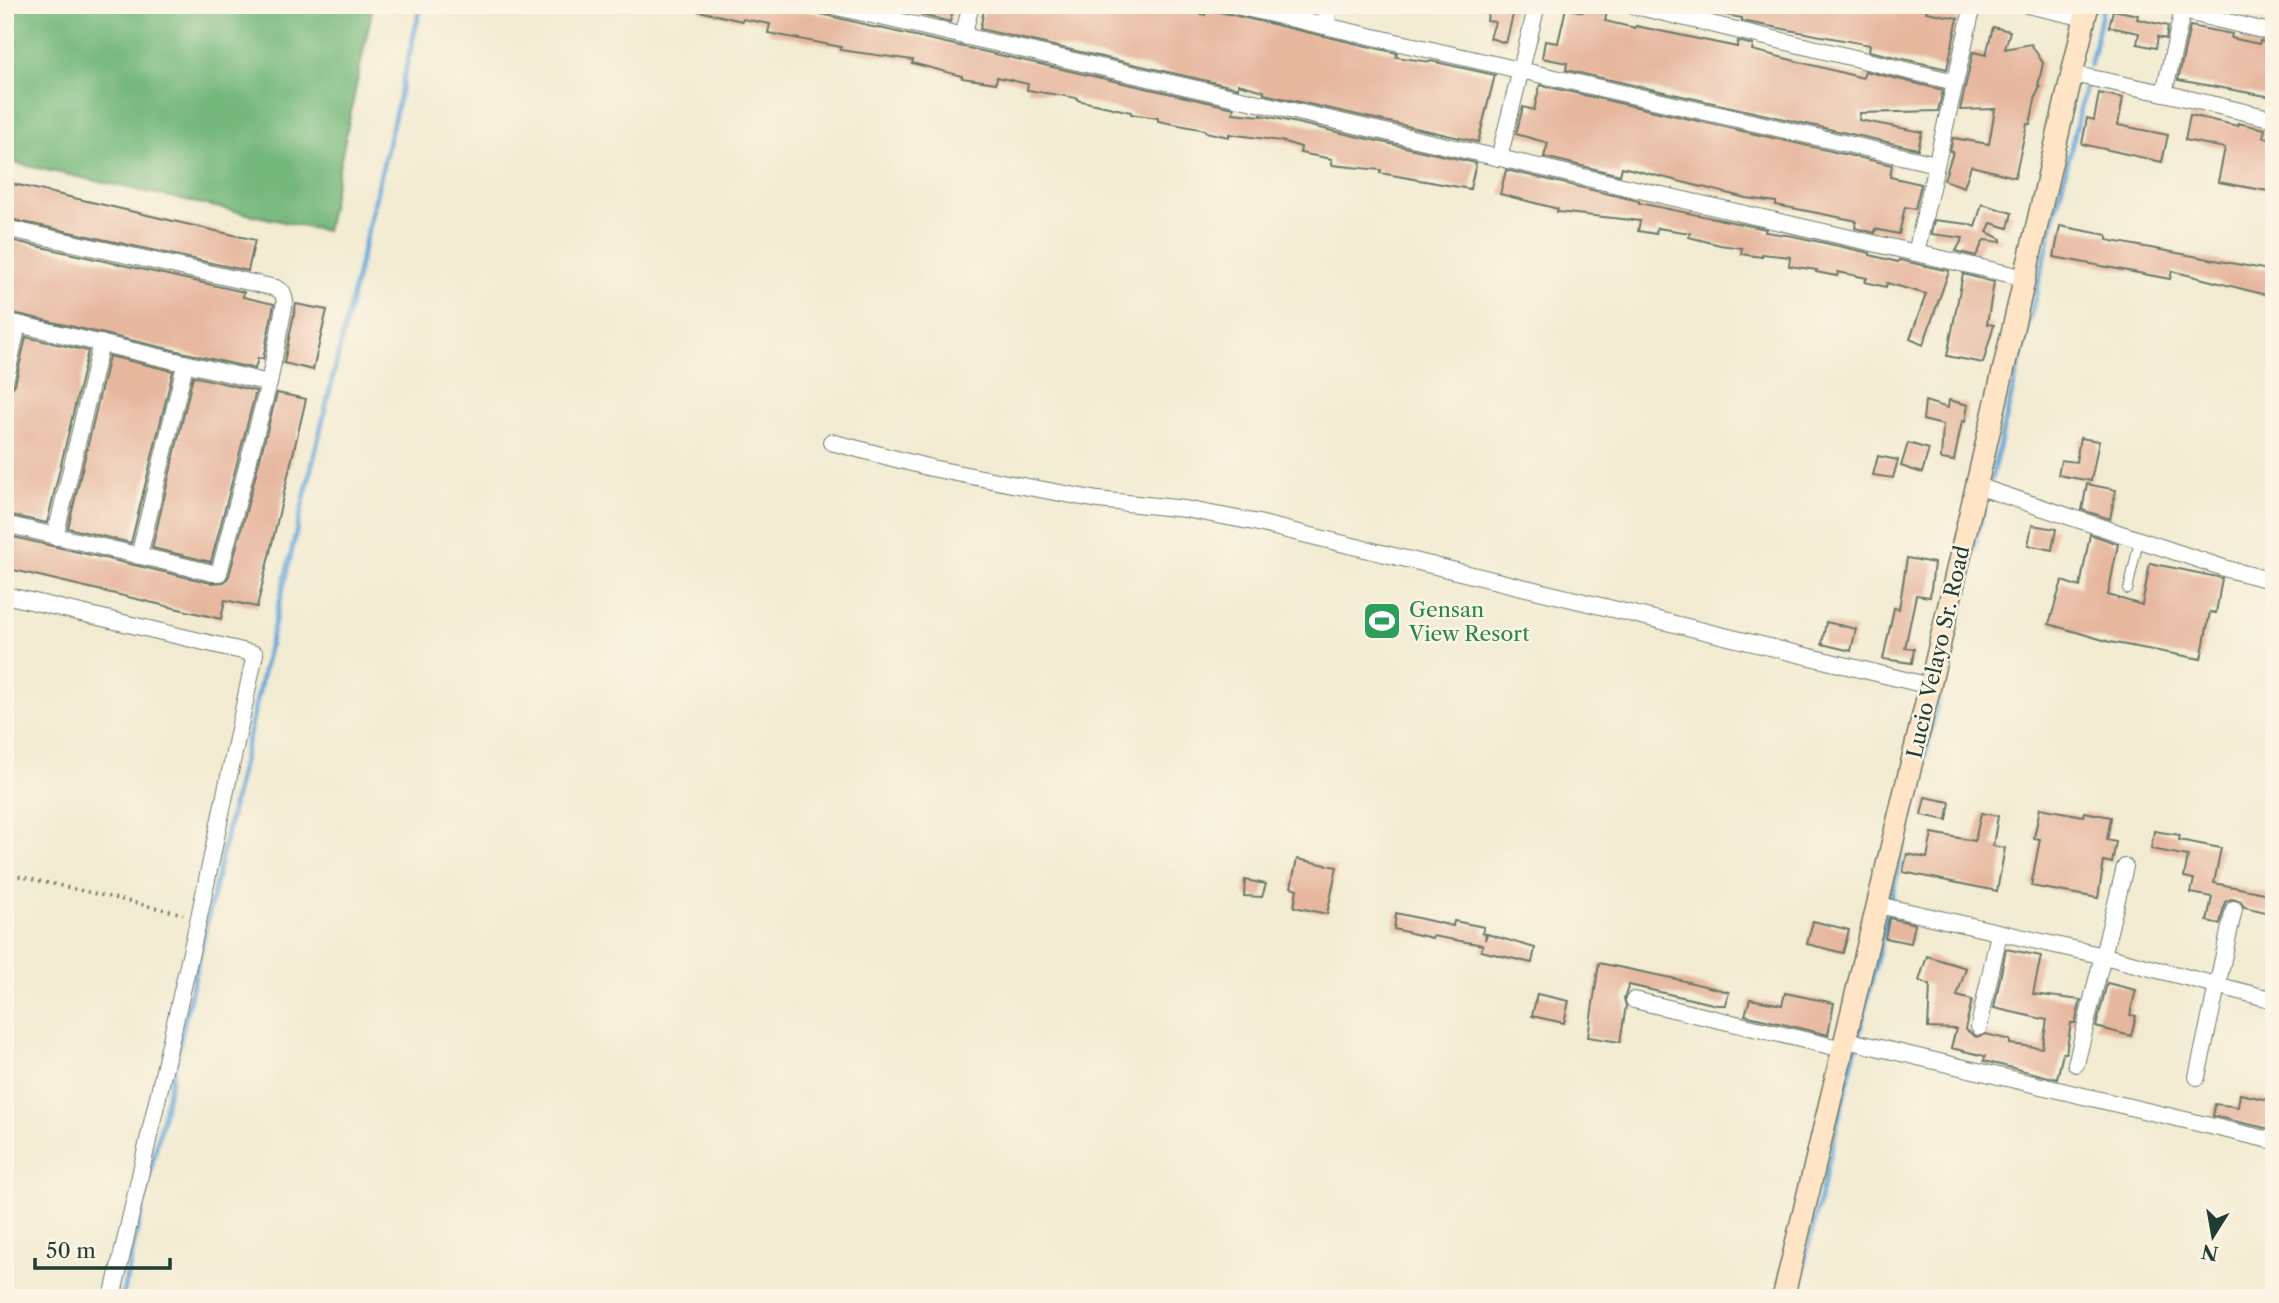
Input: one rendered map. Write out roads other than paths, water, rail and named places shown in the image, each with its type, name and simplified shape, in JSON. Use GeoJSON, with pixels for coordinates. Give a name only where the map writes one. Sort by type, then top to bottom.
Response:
{"type":"FeatureCollection","features":[{"type":"Feature","properties":{"kind":"main road","name":"Lucio Velayo Sr. Road"},"geometry":{"type":"LineString","coordinates":[[1783,1298],[1851,1044],[1930,686],[2086,12]]}},
{"type":"Feature","properties":{"kind":"street"},"geometry":{"type":"LineString","coordinates":[[828,5],[2026,278]]}},
{"type":"Feature","properties":{"kind":"street"},"geometry":{"type":"LineString","coordinates":[[963,36],[971,5]]}},
{"type":"Feature","properties":{"kind":"street"},"geometry":{"type":"LineString","coordinates":[[1232,5],[1937,164]]}},
{"type":"Feature","properties":{"kind":"street"},"geometry":{"type":"LineString","coordinates":[[1325,26],[1330,5]]}},
{"type":"Feature","properties":{"kind":"street"},"geometry":{"type":"LineString","coordinates":[[1499,158],[1537,5]]}},
{"type":"Feature","properties":{"kind":"street"},"geometry":{"type":"LineString","coordinates":[[1631,5],[1955,82]]}},
{"type":"Feature","properties":{"kind":"street"},"geometry":{"type":"LineString","coordinates":[[1916,253],[1973,5]]}},
{"type":"Feature","properties":{"kind":"street"},"geometry":{"type":"LineString","coordinates":[[2027,5],[2086,12]]}},
{"type":"Feature","properties":{"kind":"street"},"geometry":{"type":"LineString","coordinates":[[2164,93],[2184,8],[2274,33]]}},
{"type":"Feature","properties":{"kind":"street"},"geometry":{"type":"LineString","coordinates":[[2072,74],[2274,119]]}},
{"type":"Feature","properties":{"kind":"street"},"geometry":{"type":"LineString","coordinates":[[5,228],[276,288],[284,293],[285,302],[269,383],[219,573],[5,524]]}},
{"type":"Feature","properties":{"kind":"street"},"geometry":{"type":"LineString","coordinates":[[5,382],[12,323],[269,383]]}},
{"type":"Feature","properties":{"kind":"street"},"geometry":{"type":"LineString","coordinates":[[55,537],[101,343]]}},
{"type":"Feature","properties":{"kind":"street"},"geometry":{"type":"LineString","coordinates":[[139,556],[185,365]]}},
{"type":"Feature","properties":{"kind":"street"},"geometry":{"type":"LineString","coordinates":[[831,442],[930,468],[1012,484],[1098,500],[1185,509],[1254,522],[1930,686]]}},
{"type":"Feature","properties":{"kind":"street"},"geometry":{"type":"LineString","coordinates":[[1977,486],[2227,569],[2274,581]]}},
{"type":"Feature","properties":{"kind":"street"},"geometry":{"type":"LineString","coordinates":[[5,595],[255,654],[199,917],[112,1298]]}},
{"type":"Feature","properties":{"kind":"street"},"geometry":{"type":"LineString","coordinates":[[2076,1064],[2125,867]]}},
{"type":"Feature","properties":{"kind":"street"},"geometry":{"type":"LineString","coordinates":[[1883,906],[2104,956],[2274,1000]]}},
{"type":"Feature","properties":{"kind":"street"},"geometry":{"type":"LineString","coordinates":[[2197,1077],[2234,909]]}},
{"type":"Feature","properties":{"kind":"street"},"geometry":{"type":"LineString","coordinates":[[1979,1027],[1999,933]]}},
{"type":"Feature","properties":{"kind":"street"},"geometry":{"type":"LineString","coordinates":[[1634,1000],[1851,1044],[2274,1141]]}},
{"type":"Feature","properties":{"kind":"lane"},"geometry":{"type":"LineString","coordinates":[[2128,590],[2139,540]]}},
{"type":"Feature","properties":{"kind":"waterway"},"geometry":{"type":"LineString","coordinates":[[122,1298],[267,655],[421,5]]}},
{"type":"Feature","properties":{"kind":"waterway"},"geometry":{"type":"LineString","coordinates":[[2090,66],[2104,5]]}},
{"type":"Feature","properties":{"kind":"waterway"},"geometry":{"type":"LineString","coordinates":[[1991,480],[2086,86]]}},
{"type":"Feature","properties":{"kind":"waterway"},"geometry":{"type":"LineString","coordinates":[[1796,1298],[1986,500]]}},
{"type":"Feature","properties":{"kind":"place","name":"Gensan View Resort"},"geometry":{"type":"Point","coordinates":[1382,621]}}]}
